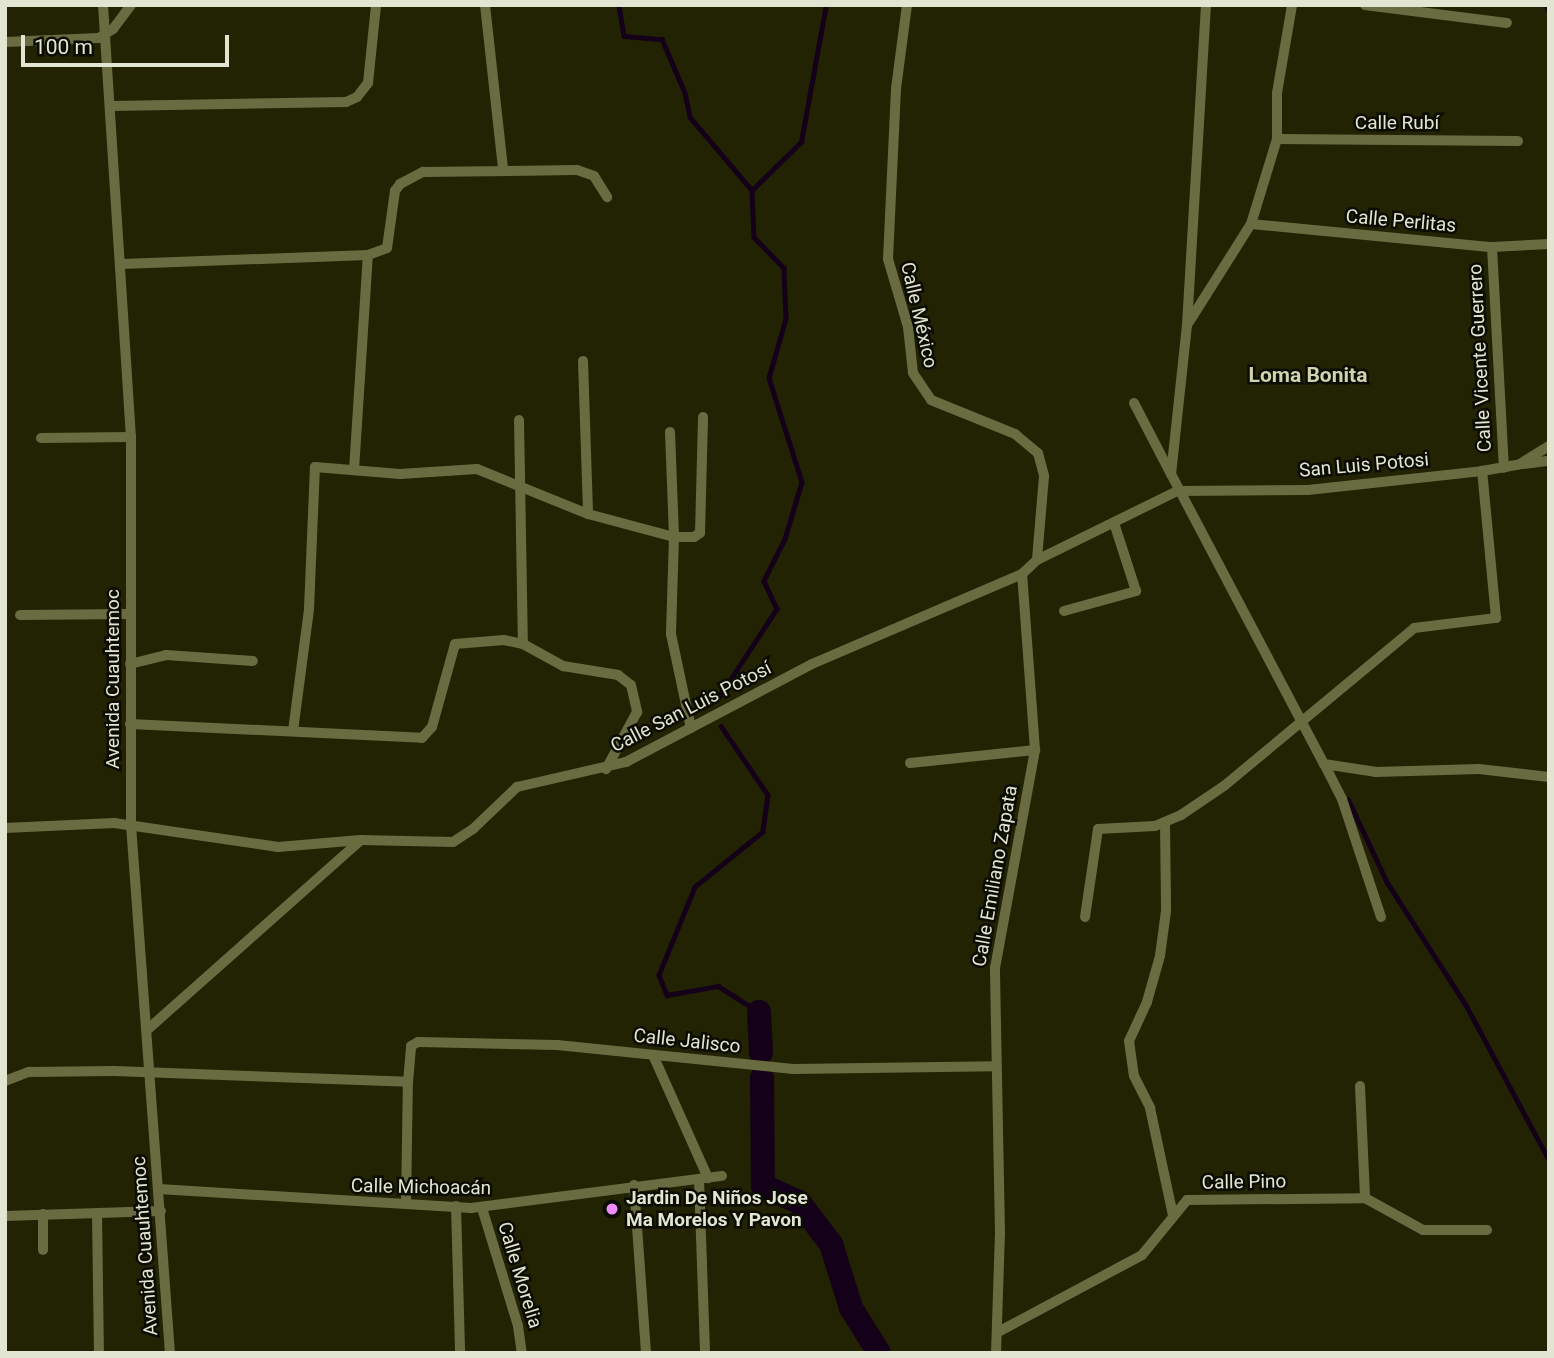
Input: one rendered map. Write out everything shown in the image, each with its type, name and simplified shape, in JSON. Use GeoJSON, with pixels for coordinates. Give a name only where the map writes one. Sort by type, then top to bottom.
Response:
{"type":"FeatureCollection","features":[{"type":"Feature","properties":{"kind":"street","name":"Avenida Cuauhtemoc"},"geometry":{"type":"LineString","coordinates":[[103,5],[113,106],[131,437],[131,825],[170,1353]]}},
{"type":"Feature","properties":{"kind":"street"},"geometry":{"type":"LineString","coordinates":[[5,42],[90,39],[106,35],[131,5]]}},
{"type":"Feature","properties":{"kind":"street"},"geometry":{"type":"LineString","coordinates":[[113,106],[346,102],[357,97],[368,83],[376,5]]}},
{"type":"Feature","properties":{"kind":"street"},"geometry":{"type":"LineString","coordinates":[[485,5],[503,168]]}},
{"type":"Feature","properties":{"kind":"street","name":"Calle México"},"geometry":{"type":"LineString","coordinates":[[907,5],[895,89],[888,250],[908,327],[913,373],[931,400],[1015,435],[1038,453],[1044,476],[1037,560]]}},
{"type":"Feature","properties":{"kind":"street"},"geometry":{"type":"LineString","coordinates":[[1171,474],[1187,325],[1206,5]]}},
{"type":"Feature","properties":{"kind":"street"},"geometry":{"type":"LineString","coordinates":[[1187,325],[1251,224],[1277,139],[1277,93],[1292,5]]}},
{"type":"Feature","properties":{"kind":"street"},"geometry":{"type":"LineString","coordinates":[[1365,5],[1507,23]]}},
{"type":"Feature","properties":{"kind":"street"},"geometry":{"type":"LineString","coordinates":[[1462,19],[1463,5]]}},
{"type":"Feature","properties":{"kind":"street","name":"Calle Rubí"},"geometry":{"type":"LineString","coordinates":[[1277,139],[1518,141]]}},
{"type":"Feature","properties":{"kind":"street"},"geometry":{"type":"LineString","coordinates":[[121,264],[368,255],[387,248],[395,191],[417,173],[503,168],[585,171],[594,176],[607,197]]}},
{"type":"Feature","properties":{"kind":"street","name":"Calle Perlitas"},"geometry":{"type":"LineString","coordinates":[[1251,224],[1492,247],[1549,244]]}},
{"type":"Feature","properties":{"kind":"street","name":"Calle Vicente Guerrero"},"geometry":{"type":"LineString","coordinates":[[1492,247],[1504,468]]}},
{"type":"Feature","properties":{"kind":"street"},"geometry":{"type":"LineString","coordinates":[[354,470],[368,255]]}},
{"type":"Feature","properties":{"kind":"street"},"geometry":{"type":"LineString","coordinates":[[1190,281],[1212,286]]}},
{"type":"Feature","properties":{"kind":"street"},"geometry":{"type":"LineString","coordinates":[[583,361],[588,514]]}},
{"type":"Feature","properties":{"kind":"street"},"geometry":{"type":"LineString","coordinates":[[1134,403],[1177,491],[1342,799],[1381,917]]}},
{"type":"Feature","properties":{"kind":"street"},"geometry":{"type":"LineString","coordinates":[[293,731],[309,609],[313,469],[414,474],[469,468],[588,514],[674,537],[694,537],[701,533],[703,417]]}},
{"type":"Feature","properties":{"kind":"street"},"geometry":{"type":"LineString","coordinates":[[519,420],[523,644]]}},
{"type":"Feature","properties":{"kind":"street"},"geometry":{"type":"LineString","coordinates":[[670,432],[674,537],[671,634],[691,727]]}},
{"type":"Feature","properties":{"kind":"street"},"geometry":{"type":"LineString","coordinates":[[41,438],[131,437]]}},
{"type":"Feature","properties":{"kind":"street","name":"San Luis Potosi"},"geometry":{"type":"LineString","coordinates":[[1177,491],[1308,490],[1482,471],[1520,464],[1549,446]]}},
{"type":"Feature","properties":{"kind":"street"},"geometry":{"type":"LineString","coordinates":[[1520,464],[1549,461]]}},
{"type":"Feature","properties":{"kind":"street"},"geometry":{"type":"LineString","coordinates":[[1085,917],[1095,834],[1101,827],[1165,823],[1224,786],[1414,628],[1496,618],[1482,471]]}},
{"type":"Feature","properties":{"kind":"street","name":"Calle San Luis Potosí"},"geometry":{"type":"LineString","coordinates":[[5,828],[90,822],[131,825],[278,847],[361,840],[453,842],[473,829],[517,787],[606,769],[812,664],[1022,574],[1037,560],[1177,491]]}},
{"type":"Feature","properties":{"kind":"street"},"geometry":{"type":"LineString","coordinates":[[1064,611],[1136,591],[1114,523]]}},
{"type":"Feature","properties":{"kind":"street","name":"Calle Emiliano Zapata"},"geometry":{"type":"LineString","coordinates":[[996,1353],[995,968],[1035,750],[1022,574]]}},
{"type":"Feature","properties":{"kind":"street"},"geometry":{"type":"LineString","coordinates":[[20,615],[130,614]]}},
{"type":"Feature","properties":{"kind":"street"},"geometry":{"type":"LineString","coordinates":[[130,724],[422,738],[432,727],[455,644],[523,644],[563,666],[618,675],[631,685],[637,712],[606,769]]}},
{"type":"Feature","properties":{"kind":"street"},"geometry":{"type":"LineString","coordinates":[[130,664],[166,655],[253,661]]}},
{"type":"Feature","properties":{"kind":"street"},"geometry":{"type":"LineString","coordinates":[[910,763],[1035,750]]}},
{"type":"Feature","properties":{"kind":"street"},"geometry":{"type":"LineString","coordinates":[[1324,764],[1376,772],[1479,769],[1549,777]]}},
{"type":"Feature","properties":{"kind":"street"},"geometry":{"type":"LineString","coordinates":[[998,1332],[1121,1270],[1156,1243],[1173,1214],[1150,1108],[1134,1076],[1129,1041],[1147,1002],[1160,956],[1166,911],[1165,823]]}},
{"type":"Feature","properties":{"kind":"street"},"geometry":{"type":"LineString","coordinates":[[148,1030],[361,840]]}},
{"type":"Feature","properties":{"kind":"street","name":"Calle Jalisco"},"geometry":{"type":"LineString","coordinates":[[406,1203],[411,1046],[424,1041],[557,1045],[793,1069],[996,1066]]}},
{"type":"Feature","properties":{"kind":"street"},"geometry":{"type":"LineString","coordinates":[[653,1055],[703,1178],[705,1353]]}},
{"type":"Feature","properties":{"kind":"street"},"geometry":{"type":"LineString","coordinates":[[5,1081],[29,1072],[151,1072],[408,1082]]}},
{"type":"Feature","properties":{"kind":"street"},"geometry":{"type":"LineString","coordinates":[[1360,1086],[1365,1198]]}},
{"type":"Feature","properties":{"kind":"street","name":"Calle Michoacán"},"geometry":{"type":"LineString","coordinates":[[159,1189],[482,1208],[634,1185],[722,1176]]}},
{"type":"Feature","properties":{"kind":"street"},"geometry":{"type":"LineString","coordinates":[[634,1185],[646,1353]]}},
{"type":"Feature","properties":{"kind":"street","name":"Calle Pino"},"geometry":{"type":"LineString","coordinates":[[1173,1214],[1187,1200],[1365,1198],[1423,1230],[1487,1230]]}},
{"type":"Feature","properties":{"kind":"street"},"geometry":{"type":"LineString","coordinates":[[456,1206],[460,1353]]}},
{"type":"Feature","properties":{"kind":"street","name":"Calle Morelia"},"geometry":{"type":"LineString","coordinates":[[482,1208],[518,1326],[522,1353]]}},
{"type":"Feature","properties":{"kind":"street"},"geometry":{"type":"LineString","coordinates":[[5,1216],[161,1211]]}},
{"type":"Feature","properties":{"kind":"street"},"geometry":{"type":"LineString","coordinates":[[97,1213],[99,1353]]}},
{"type":"Feature","properties":{"kind":"street"},"geometry":{"type":"LineString","coordinates":[[43,1214],[43,1250]]}},
{"type":"Feature","properties":{"kind":"waterway"},"geometry":{"type":"LineString","coordinates":[[619,5],[624,36],[662,39],[685,93],[690,117],[752,190],[754,237],[784,268],[786,319],[769,378],[802,482],[785,539],[764,581],[777,609],[720,696]]}},
{"type":"Feature","properties":{"kind":"waterway"},"geometry":{"type":"LineString","coordinates":[[752,190],[801,142],[826,5]]}},
{"type":"Feature","properties":{"kind":"waterway"},"geometry":{"type":"LineString","coordinates":[[1547,5],[1549,12]]}},
{"type":"Feature","properties":{"kind":"waterway"},"geometry":{"type":"LineString","coordinates":[[721,726],[768,795],[763,832],[695,887],[659,975],[667,995],[718,986],[759,1012]]}},
{"type":"Feature","properties":{"kind":"waterway"},"geometry":{"type":"LineString","coordinates":[[1348,799],[1387,882],[1466,1005],[1549,1160]]}},
{"type":"Feature","properties":{"kind":"waterway"},"geometry":{"type":"LineString","coordinates":[[759,1012],[761,1053]]}},
{"type":"Feature","properties":{"kind":"waterway"},"geometry":{"type":"LineString","coordinates":[[762,1078],[763,1186],[799,1202],[831,1244],[851,1308],[879,1353]]}},
{"type":"Feature","properties":{"kind":"place","name":"Jardin De Niños Jose Ma Morelos Y Pavon"},"geometry":{"type":"Point","coordinates":[612,1209]}},
{"type":"Feature","properties":{"kind":"district","name":"Loma Bonita"},"geometry":{"type":"Point","coordinates":[1308,375]}}]}
